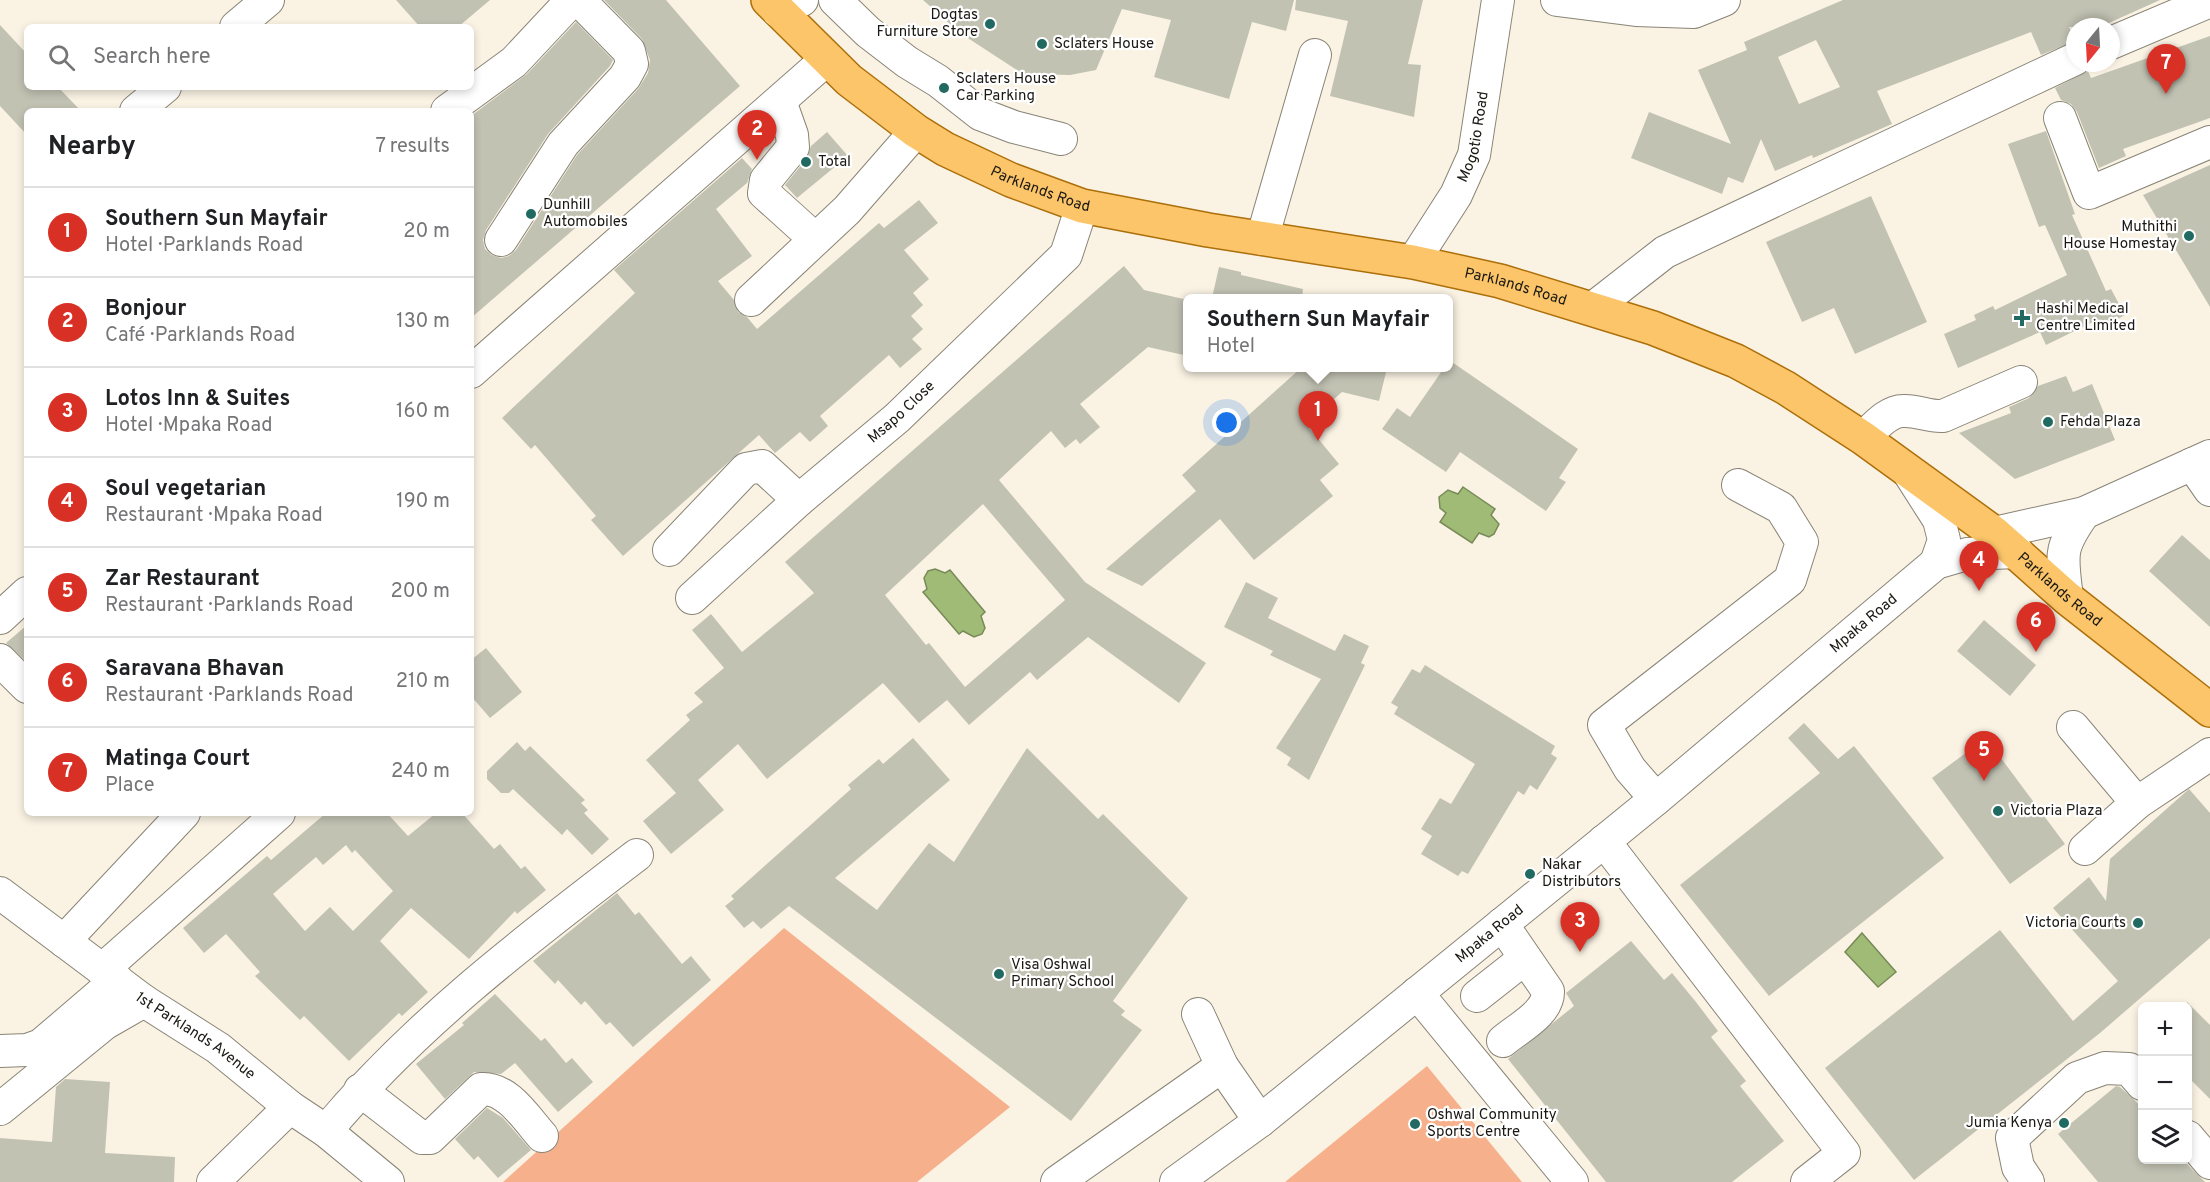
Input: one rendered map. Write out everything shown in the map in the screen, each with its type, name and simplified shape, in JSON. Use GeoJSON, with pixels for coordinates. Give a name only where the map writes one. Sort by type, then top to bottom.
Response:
{"type":"FeatureCollection","features":[{"type":"Feature","properties":{"kind":"main road","name":"Parklands Road"},"geometry":{"type":"LineString","coordinates":[[783,4],[827,59],[849,80],[916,131],[945,149],[1011,180],[1082,206],[1262,239],[1413,262],[1500,281],[1653,328],[1736,361],[1786,388],[1863,438],[2006,542],[2067,598],[2210,710]]}},
{"type":"Feature","properties":{"kind":"street"},"geometry":{"type":"LineString","coordinates":[[240,24],[268,0]]}},
{"type":"Feature","properties":{"kind":"street"},"geometry":{"type":"LineString","coordinates":[[451,108],[514,62],[572,0]]}},
{"type":"Feature","properties":{"kind":"street"},"geometry":{"type":"LineString","coordinates":[[501,240],[563,144],[625,77],[632,64],[629,51],[579,0]]}},
{"type":"Feature","properties":{"kind":"street"},"geometry":{"type":"LineString","coordinates":[[835,0],[891,50],[980,114],[1014,127],[1061,139]]}},
{"type":"Feature","properties":{"kind":"street","name":"Mogotio Road"},"geometry":{"type":"LineString","coordinates":[[1413,262],[1456,195],[1474,155],[1498,0]]}},
{"type":"Feature","properties":{"kind":"street"},"geometry":{"type":"LineString","coordinates":[[1557,0],[1636,10],[1694,12],[1724,0]]}},
{"type":"Feature","properties":{"kind":"street"},"geometry":{"type":"LineString","coordinates":[[2120,38],[2210,1]]}},
{"type":"Feature","properties":{"kind":"street"},"geometry":{"type":"LineString","coordinates":[[1262,239],[1315,55]]}},
{"type":"Feature","properties":{"kind":"street"},"geometry":{"type":"LineString","coordinates":[[474,369],[827,59]]}},
{"type":"Feature","properties":{"kind":"street"},"geometry":{"type":"LineString","coordinates":[[1592,309],[1665,252],[2066,63]]}},
{"type":"Feature","properties":{"kind":"street"},"geometry":{"type":"LineString","coordinates":[[140,108],[161,90]]}},
{"type":"Feature","properties":{"kind":"street"},"geometry":{"type":"LineString","coordinates":[[780,101],[792,135],[793,147],[766,180],[764,193],[815,239]]}},
{"type":"Feature","properties":{"kind":"street"},"geometry":{"type":"LineString","coordinates":[[2060,118],[2089,193],[2210,142]]}},
{"type":"Feature","properties":{"kind":"street"},"geometry":{"type":"LineString","coordinates":[[751,300],[847,210],[916,131]]}},
{"type":"Feature","properties":{"kind":"street","name":"Msapo Close"},"geometry":{"type":"LineString","coordinates":[[692,598],[799,500],[897,418],[1066,255],[1082,206]]}},
{"type":"Feature","properties":{"kind":"street"},"geometry":{"type":"LineString","coordinates":[[1863,438],[1884,418],[1894,413],[1904,411],[1933,417],[1943,416],[2021,382]]}},
{"type":"Feature","properties":{"kind":"street"},"geometry":{"type":"LineString","coordinates":[[2201,460],[2210,490]]}},
{"type":"Feature","properties":{"kind":"street","name":"Mpaka Road"},"geometry":{"type":"LineString","coordinates":[[1176,1182],[1260,1120],[1656,799],[1936,563],[2006,542],[2084,513],[2201,460]]}},
{"type":"Feature","properties":{"kind":"street"},"geometry":{"type":"LineString","coordinates":[[669,550],[746,469],[762,466],[799,500]]}},
{"type":"Feature","properties":{"kind":"street"},"geometry":{"type":"LineString","coordinates":[[1908,471],[1939,520],[1944,540],[1936,563]]}},
{"type":"Feature","properties":{"kind":"street"},"geometry":{"type":"LineString","coordinates":[[1656,799],[1630,769],[1604,725],[1790,580],[1802,543],[1781,508],[1738,485]]}},
{"type":"Feature","properties":{"kind":"street"},"geometry":{"type":"LineString","coordinates":[[2067,598],[2062,557],[2066,539],[2084,513]]}},
{"type":"Feature","properties":{"kind":"street"},"geometry":{"type":"LineString","coordinates":[[0,618],[24,596]]}},
{"type":"Feature","properties":{"kind":"street"},"geometry":{"type":"LineString","coordinates":[[0,660],[24,684]]}},
{"type":"Feature","properties":{"kind":"street"},"geometry":{"type":"LineString","coordinates":[[2073,727],[2137,803]]}},
{"type":"Feature","properties":{"kind":"street"},"geometry":{"type":"LineString","coordinates":[[2085,849],[2137,803],[2210,754]]}},
{"type":"Feature","properties":{"kind":"street"},"geometry":{"type":"LineString","coordinates":[[64,941],[181,816]]}},
{"type":"Feature","properties":{"kind":"street"},"geometry":{"type":"LineString","coordinates":[[0,1051],[27,1050],[40,1045],[276,816]]}},
{"type":"Feature","properties":{"kind":"street"},"geometry":{"type":"LineString","coordinates":[[1604,841],[1844,1153],[1807,1182]]}},
{"type":"Feature","properties":{"kind":"street"},"geometry":{"type":"LineString","coordinates":[[326,1131],[360,1090],[429,1022],[637,855]]}},
{"type":"Feature","properties":{"kind":"street","name":"1st Parklands Avenue"},"geometry":{"type":"LineString","coordinates":[[0,893],[144,1000],[218,1048],[388,1182]]}},
{"type":"Feature","properties":{"kind":"street"},"geometry":{"type":"LineString","coordinates":[[1502,924],[1548,991],[1544,1007],[1503,1041]]}},
{"type":"Feature","properties":{"kind":"street"},"geometry":{"type":"LineString","coordinates":[[1477,996],[1524,959]]}},
{"type":"Feature","properties":{"kind":"street"},"geometry":{"type":"LineString","coordinates":[[1417,993],[1572,1182]]}},
{"type":"Feature","properties":{"kind":"street"},"geometry":{"type":"LineString","coordinates":[[0,1109],[104,1024],[144,1000]]}},
{"type":"Feature","properties":{"kind":"street"},"geometry":{"type":"LineString","coordinates":[[1198,1014],[1222,1066],[1260,1120]]}},
{"type":"Feature","properties":{"kind":"street"},"geometry":{"type":"LineString","coordinates":[[1057,1182],[1222,1066]]}},
{"type":"Feature","properties":{"kind":"street"},"geometry":{"type":"LineString","coordinates":[[2028,1182],[2018,1167],[2012,1138],[2078,1078],[2105,1068],[2129,1069],[2138,1079]]}},
{"type":"Feature","properties":{"kind":"street"},"geometry":{"type":"LineString","coordinates":[[360,1090],[422,1138],[430,1138],[481,1089],[491,1088],[503,1093],[542,1136]]}},
{"type":"Feature","properties":{"kind":"street"},"geometry":{"type":"LineString","coordinates":[[213,1182],[290,1107]]}},
{"type":"Feature","properties":{"kind":"street"},"geometry":{"type":"LineString","coordinates":[[2192,1143],[2210,1163]]}},
{"type":"Feature","properties":{"kind":"shaded area"},"geometry":{"type":"Polygon","coordinates":[[[1463,487],[1495,509],[1491,515],[1499,524],[1494,534],[1489,537],[1479,533],[1472,543],[1440,522],[1446,513],[1440,508],[1439,497],[1448,490],[1458,494],[1463,487]]]}},
{"type":"Feature","properties":{"kind":"shaded area"},"geometry":{"type":"Polygon","coordinates":[[[935,569],[945,573],[950,570],[985,612],[981,616],[985,628],[982,634],[974,637],[963,631],[959,634],[923,592],[927,589],[924,578],[928,571],[935,569]]]}},
{"type":"Feature","properties":{"kind":"shaded area"},"geometry":{"type":"Polygon","coordinates":[[[784,928],[1010,1107],[917,1182],[503,1182],[784,928]]]}},
{"type":"Feature","properties":{"kind":"shaded area"},"geometry":{"type":"Polygon","coordinates":[[[1862,933],[1896,972],[1878,987],[1845,952],[1862,933]]]}},
{"type":"Feature","properties":{"kind":"shaded area","name":"Oshwal Community Sports Centre"},"geometry":{"type":"Polygon","coordinates":[[[1427,1066],[1522,1182],[1285,1182],[1427,1066]]]}},
{"type":"Feature","properties":{"kind":"building"},"geometry":{"type":"Polygon","coordinates":[[[396,0],[490,0],[462,24],[417,24],[396,0]]]}},
{"type":"Feature","properties":{"kind":"building","name":"Dunhill Automobiles"},"geometry":{"type":"Polygon","coordinates":[[[604,0],[666,0],[740,86],[474,315],[474,114],[527,74],[576,22],[613,60],[548,134],[486,230],[483,240],[485,249],[501,258],[509,256],[516,250],[577,155],[638,89],[648,73],[650,60],[642,39],[604,0]]]}},
{"type":"Feature","properties":{"kind":"building"},"geometry":{"type":"Polygon","coordinates":[[[923,0],[1294,0],[1286,31],[1252,22],[1229,99],[1154,77],[1171,20],[1122,9],[1096,70],[1070,75],[1023,74],[960,33],[923,0]]]}},
{"type":"Feature","properties":{"kind":"building"},"geometry":{"type":"Polygon","coordinates":[[[1296,0],[1423,0],[1408,64],[1421,65],[1414,117],[1330,96],[1348,21],[1295,10],[1296,0]]]}},
{"type":"Feature","properties":{"kind":"building"},"geometry":{"type":"Polygon","coordinates":[[[1843,0],[2160,0],[2120,18],[2066,18],[2066,45],[2041,55],[2031,32],[1877,91],[1892,124],[1813,158],[1812,155],[1775,171],[1761,139],[1743,183],[1728,177],[1722,194],[1631,158],[1649,112],[1731,144],[1698,70],[1747,50],[1744,42],[1843,0]],[[1816,40],[1778,57],[1799,104],[1840,87],[1816,40]]]}},
{"type":"Feature","properties":{"kind":"building"},"geometry":{"type":"Polygon","coordinates":[[[0,25],[24,51],[24,90],[61,90],[78,108],[24,108],[24,132],[0,106],[0,25]]]}},
{"type":"Feature","properties":{"kind":"building"},"geometry":{"type":"Polygon","coordinates":[[[2210,36],[2210,118],[2123,149],[2126,156],[2099,168],[2077,112],[2071,104],[2061,100],[2055,88],[2086,72],[2088,72],[2091,78],[2108,72],[2120,72],[2120,68],[2210,36]]]}},
{"type":"Feature","properties":{"kind":"building"},"geometry":{"type":"Polygon","coordinates":[[[2046,131],[2075,214],[2072,215],[2106,291],[2111,289],[2125,315],[2097,330],[2093,322],[2046,345],[2040,332],[1958,368],[1944,334],[1976,320],[1974,315],[1993,306],[1995,310],[2067,275],[2045,225],[2039,227],[2008,144],[2046,131]]]}},
{"type":"Feature","properties":{"kind":"building"},"geometry":{"type":"Polygon","coordinates":[[[827,132],[848,156],[797,198],[785,185],[807,158],[811,146],[827,132]]]}},
{"type":"Feature","properties":{"kind":"building"},"geometry":{"type":"Polygon","coordinates":[[[742,158],[752,169],[747,183],[716,209],[752,256],[718,281],[734,300],[738,312],[747,317],[757,329],[879,223],[884,228],[919,200],[938,223],[904,250],[929,279],[913,293],[923,305],[911,316],[923,329],[912,339],[922,349],[900,368],[889,355],[820,416],[828,426],[810,442],[800,432],[775,453],[759,435],[623,556],[591,520],[596,516],[535,445],[531,449],[502,418],[635,293],[614,270],[742,158]]]}},
{"type":"Feature","properties":{"kind":"building","name":"Muthithi House Homestay"},"geometry":{"type":"Polygon","coordinates":[[[2210,165],[2210,307],[2143,195],[2210,165]]]}},
{"type":"Feature","properties":{"kind":"building"},"geometry":{"type":"Polygon","coordinates":[[[1871,196],[1927,322],[1855,354],[1834,308],[1802,322],[1766,242],[1871,196]]]}},
{"type":"Feature","properties":{"kind":"building"},"geometry":{"type":"Polygon","coordinates":[[[1124,266],[1144,290],[1183,299],[1183,355],[1148,347],[1080,404],[1100,427],[1080,444],[1076,439],[1065,448],[1051,431],[999,480],[1085,582],[1206,663],[1179,703],[1088,637],[1037,680],[1030,672],[969,725],[947,700],[919,723],[883,683],[767,779],[738,744],[698,780],[724,810],[671,854],[643,821],[676,793],[646,760],[690,720],[686,715],[703,702],[694,693],[724,668],[692,630],[711,614],[742,652],[814,593],[785,562],[1124,266]],[[983,504],[885,595],[926,645],[929,643],[965,687],[1065,600],[983,504]]]}},
{"type":"Feature","properties":{"kind":"building"},"geometry":{"type":"Polygon","coordinates":[[[1219,267],[1241,272],[1241,275],[1303,289],[1302,294],[1213,294],[1219,267]]]}},
{"type":"Feature","properties":{"kind":"building"},"geometry":{"type":"Polygon","coordinates":[[[1453,363],[1578,449],[1559,478],[1566,482],[1546,511],[1460,452],[1446,472],[1382,429],[1397,408],[1410,417],[1441,372],[1453,372],[1453,363]]]}},
{"type":"Feature","properties":{"kind":"building"},"geometry":{"type":"Polygon","coordinates":[[[1297,372],[1386,372],[1379,401],[1342,392],[1306,424],[1339,464],[1320,480],[1333,496],[1254,560],[1220,519],[1142,586],[1106,569],[1196,491],[1182,475],[1297,372]]]}},
{"type":"Feature","properties":{"kind":"building","name":"Fehda Plaza"},"geometry":{"type":"Polygon","coordinates":[[[2066,376],[2073,392],[2092,384],[2115,440],[2015,479],[1959,433],[2011,413],[2009,407],[2029,398],[2038,386],[2066,376]]]}},
{"type":"Feature","properties":{"kind":"building"},"geometry":{"type":"Polygon","coordinates":[[[2182,535],[2210,560],[2210,627],[2149,571],[2182,535]]]}},
{"type":"Feature","properties":{"kind":"building"},"geometry":{"type":"Polygon","coordinates":[[[1246,582],[1278,598],[1268,618],[1335,651],[1344,634],[1369,646],[1361,663],[1365,665],[1309,780],[1287,765],[1291,758],[1276,748],[1321,679],[1270,655],[1273,651],[1224,627],[1246,582]]]}},
{"type":"Feature","properties":{"kind":"building"},"geometry":{"type":"Polygon","coordinates":[[[1984,620],[2036,665],[2010,696],[1957,651],[1984,620]]]}},
{"type":"Feature","properties":{"kind":"building"},"geometry":{"type":"Polygon","coordinates":[[[24,628],[24,659],[6,643],[24,628]]]}},
{"type":"Feature","properties":{"kind":"building"},"geometry":{"type":"Polygon","coordinates":[[[486,648],[522,692],[490,718],[474,699],[474,658],[486,648]]]}},
{"type":"Feature","properties":{"kind":"building"},"geometry":{"type":"Polygon","coordinates":[[[1425,665],[1555,746],[1551,754],[1557,758],[1537,790],[1530,785],[1524,795],[1518,791],[1468,874],[1462,871],[1458,876],[1421,854],[1432,836],[1421,829],[1440,798],[1451,804],[1475,764],[1394,714],[1398,707],[1391,703],[1412,669],[1420,673],[1425,665]]]}},
{"type":"Feature","properties":{"kind":"building"},"geometry":{"type":"Polygon","coordinates":[[[1804,723],[1838,759],[1854,746],[1944,858],[1769,996],[1680,885],[1820,773],[1788,738],[1804,723]]]}},
{"type":"Feature","properties":{"kind":"building"},"geometry":{"type":"Polygon","coordinates":[[[913,738],[950,780],[835,878],[877,910],[929,843],[954,862],[1027,748],[1098,819],[1103,814],[1188,898],[1113,1001],[1125,1011],[1121,1015],[1142,1030],[1071,1121],[789,906],[761,929],[753,921],[744,928],[725,906],[734,899],[731,896],[851,789],[848,785],[879,759],[883,764],[913,738]]]}},
{"type":"Feature","properties":{"kind":"building","name":"Victoria Plaza"},"geometry":{"type":"Polygon","coordinates":[[[1986,738],[2065,844],[2010,884],[1932,778],[1986,738]]]}},
{"type":"Feature","properties":{"kind":"building"},"geometry":{"type":"Polygon","coordinates":[[[517,742],[525,751],[530,746],[585,800],[581,803],[588,810],[584,813],[609,839],[592,855],[567,829],[562,835],[513,789],[509,793],[501,793],[487,779],[487,771],[517,742]]]}},
{"type":"Feature","properties":{"kind":"building"},"geometry":{"type":"Polygon","coordinates":[[[2189,789],[2210,813],[2210,938],[2100,1033],[1914,1180],[1825,1068],[2000,930],[2073,1021],[2118,981],[2053,908],[2089,877],[2106,901],[2110,859],[2189,789]]]}},
{"type":"Feature","properties":{"kind":"building"},"geometry":{"type":"Polygon","coordinates":[[[322,816],[390,816],[408,836],[432,816],[465,816],[494,849],[500,844],[521,869],[525,866],[546,890],[517,914],[515,911],[469,959],[411,908],[380,941],[428,992],[402,1016],[399,1013],[349,1061],[304,1016],[300,1020],[255,976],[260,972],[226,934],[204,953],[183,928],[267,856],[271,860],[322,816]],[[346,845],[323,865],[316,857],[273,894],[305,931],[330,907],[353,931],[393,891],[355,850],[352,853],[346,845]]]}},
{"type":"Feature","properties":{"kind":"building"},"geometry":{"type":"Polygon","coordinates":[[[617,893],[635,915],[639,912],[682,964],[691,956],[711,980],[633,1047],[610,1022],[606,1025],[585,1001],[581,1005],[558,980],[555,984],[533,961],[617,893]]]}},
{"type":"Feature","properties":{"kind":"building"},"geometry":{"type":"Polygon","coordinates":[[[1631,941],[1664,980],[1672,973],[1696,1002],[1718,1031],[1711,1037],[1746,1081],[1740,1086],[1784,1141],[1732,1182],[1606,1182],[1508,1059],[1574,1006],[1566,993],[1631,941]]]}},
{"type":"Feature","properties":{"kind":"building"},"geometry":{"type":"Polygon","coordinates":[[[495,994],[541,1041],[545,1038],[566,1063],[572,1058],[593,1082],[558,1112],[515,1063],[501,1074],[474,1072],[445,1099],[416,1064],[464,1025],[462,1023],[495,994]]]}},
{"type":"Feature","properties":{"kind":"building"},"geometry":{"type":"Polygon","coordinates":[[[2192,1007],[2210,1025],[2210,1099],[2192,1081],[2192,1007]]]}},
{"type":"Feature","properties":{"kind":"building"},"geometry":{"type":"Polygon","coordinates":[[[65,1079],[110,1082],[105,1153],[175,1157],[174,1182],[0,1182],[0,1138],[52,1142],[56,1087],[65,1079]]]}},
{"type":"Feature","properties":{"kind":"building"},"geometry":{"type":"Polygon","coordinates":[[[2116,1086],[2120,1087],[2138,1103],[2138,1164],[2187,1164],[2205,1182],[2098,1182],[2058,1134],[2116,1086]]]}},
{"type":"Feature","properties":{"kind":"building"},"geometry":{"type":"Polygon","coordinates":[[[487,1108],[503,1118],[531,1150],[498,1178],[478,1156],[474,1160],[455,1139],[487,1108]]]}},
{"type":"Feature","properties":{"kind":"place","name":"Dogtas Furniture Store"},"geometry":{"type":"Point","coordinates":[990,24]}},
{"type":"Feature","properties":{"kind":"place","name":"Sclaters House"},"geometry":{"type":"Point","coordinates":[1042,44]}},
{"type":"Feature","properties":{"kind":"place","name":"Sclaters House Car Parking"},"geometry":{"type":"Point","coordinates":[944,88]}},
{"type":"Feature","properties":{"kind":"place","name":"Matinga Court"},"geometry":{"type":"Point","coordinates":[2166,94]}},
{"type":"Feature","properties":{"kind":"place","name":"Bonjour"},"geometry":{"type":"Point","coordinates":[757,160]}},
{"type":"Feature","properties":{"kind":"place","name":"Total"},"geometry":{"type":"Point","coordinates":[806,162]}},
{"type":"Feature","properties":{"kind":"place","name":"Dunhill Automobiles"},"geometry":{"type":"Point","coordinates":[531,214]}},
{"type":"Feature","properties":{"kind":"place","name":"Muthithi House Homestay"},"geometry":{"type":"Point","coordinates":[2189,236]}},
{"type":"Feature","properties":{"kind":"place","name":"Hashi Medical Centre Limited"},"geometry":{"type":"Point","coordinates":[2022,318]}},
{"type":"Feature","properties":{"kind":"place","name":"Fehda Plaza"},"geometry":{"type":"Point","coordinates":[2048,422]}},
{"type":"Feature","properties":{"kind":"place","name":"Southern Sun Mayfair"},"geometry":{"type":"Point","coordinates":[1318,441]}},
{"type":"Feature","properties":{"kind":"place","name":"Soul vegetarian"},"geometry":{"type":"Point","coordinates":[1979,591]}},
{"type":"Feature","properties":{"kind":"place","name":"Saravana Bhavan"},"geometry":{"type":"Point","coordinates":[2036,652]}},
{"type":"Feature","properties":{"kind":"place","name":"Zar Restaurant"},"geometry":{"type":"Point","coordinates":[1984,781]}},
{"type":"Feature","properties":{"kind":"place","name":"Victoria Plaza"},"geometry":{"type":"Point","coordinates":[1998,811]}},
{"type":"Feature","properties":{"kind":"place","name":"Nakar Distributors"},"geometry":{"type":"Point","coordinates":[1530,874]}},
{"type":"Feature","properties":{"kind":"place","name":"Victoria Courts"},"geometry":{"type":"Point","coordinates":[2138,923]}},
{"type":"Feature","properties":{"kind":"place","name":"Lotos Inn & Suites"},"geometry":{"type":"Point","coordinates":[1580,952]}},
{"type":"Feature","properties":{"kind":"place","name":"Visa Oshwal Primary School"},"geometry":{"type":"Point","coordinates":[999,974]}},
{"type":"Feature","properties":{"kind":"place","name":"Jumia Kenya"},"geometry":{"type":"Point","coordinates":[2064,1123]}},
{"type":"Feature","properties":{"kind":"place","name":"Oshwal Community Sports Centre"},"geometry":{"type":"Point","coordinates":[1415,1124]}}]}
